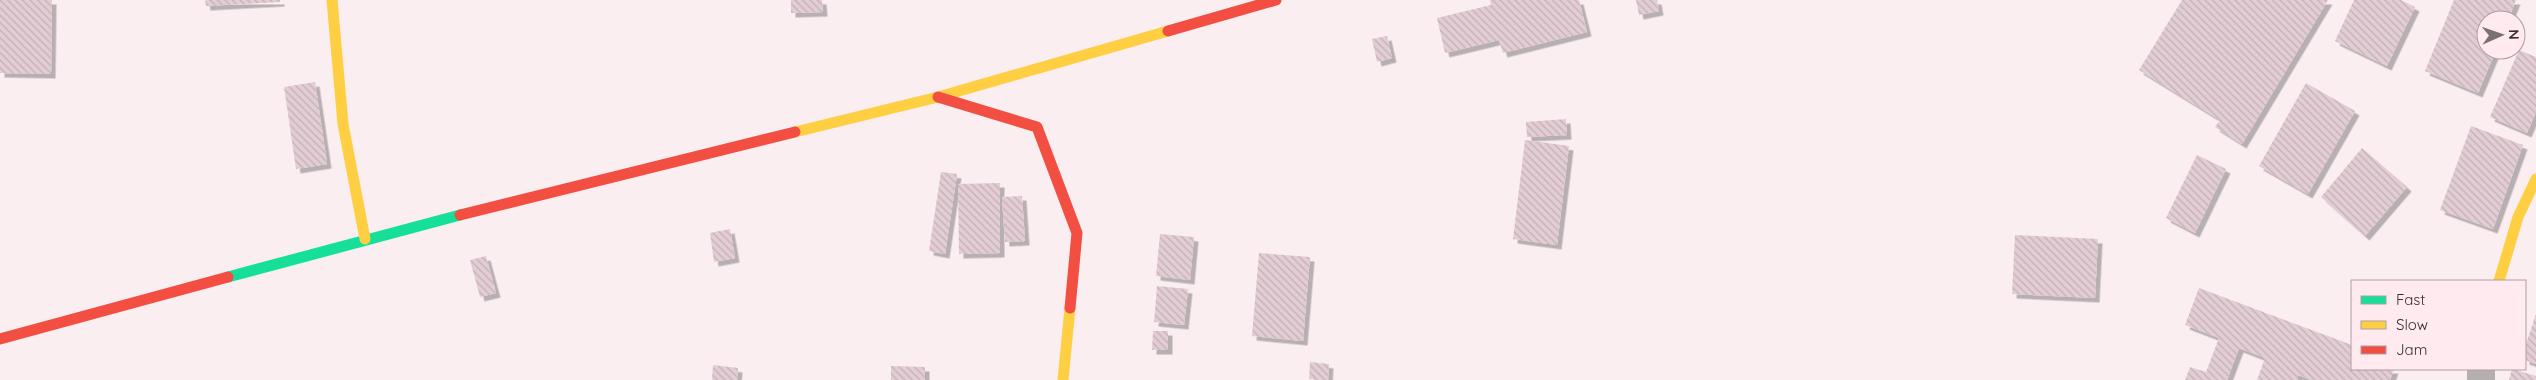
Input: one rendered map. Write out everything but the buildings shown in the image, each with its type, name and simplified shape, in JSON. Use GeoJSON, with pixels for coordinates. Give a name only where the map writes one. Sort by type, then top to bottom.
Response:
{"type":"FeatureCollection","features":[{"type":"Feature","properties":{"kind":"main road"},"geometry":{"type":"LineString","coordinates":[[332,0],[343,124],[365,239]]}},
{"type":"Feature","properties":{"kind":"main road"},"geometry":{"type":"LineString","coordinates":[[0,339],[365,239],[938,96],[1276,0]]}},
{"type":"Feature","properties":{"kind":"main road"},"geometry":{"type":"LineString","coordinates":[[938,96],[1037,127],[1077,233],[1063,380]]}},
{"type":"Feature","properties":{"kind":"main road"},"geometry":{"type":"LineString","coordinates":[[2499,280],[2518,217],[2536,179]]}},
{"type":"Feature","properties":{"kind":"traffic: fast"},"geometry":{"type":"LineString","coordinates":[[228,277],[460,215]]}},
{"type":"Feature","properties":{"kind":"traffic: slow"},"geometry":{"type":"LineString","coordinates":[[332,0],[343,124],[365,239]]}},
{"type":"Feature","properties":{"kind":"traffic: slow"},"geometry":{"type":"LineString","coordinates":[[795,132],[938,97],[1168,31]]}},
{"type":"Feature","properties":{"kind":"traffic: slow"},"geometry":{"type":"LineString","coordinates":[[2499,280],[2518,217],[2536,179]]}},
{"type":"Feature","properties":{"kind":"traffic: slow"},"geometry":{"type":"LineString","coordinates":[[1063,380],[1070,308]]}},
{"type":"Feature","properties":{"kind":"traffic: jam"},"geometry":{"type":"LineString","coordinates":[[1168,31],[1276,0]]}},
{"type":"Feature","properties":{"kind":"traffic: jam"},"geometry":{"type":"LineString","coordinates":[[938,97],[1037,127],[1077,233],[1070,308]]}},
{"type":"Feature","properties":{"kind":"traffic: jam"},"geometry":{"type":"LineString","coordinates":[[460,215],[795,132]]}},
{"type":"Feature","properties":{"kind":"traffic: jam"},"geometry":{"type":"LineString","coordinates":[[0,339],[228,277]]}}]}
